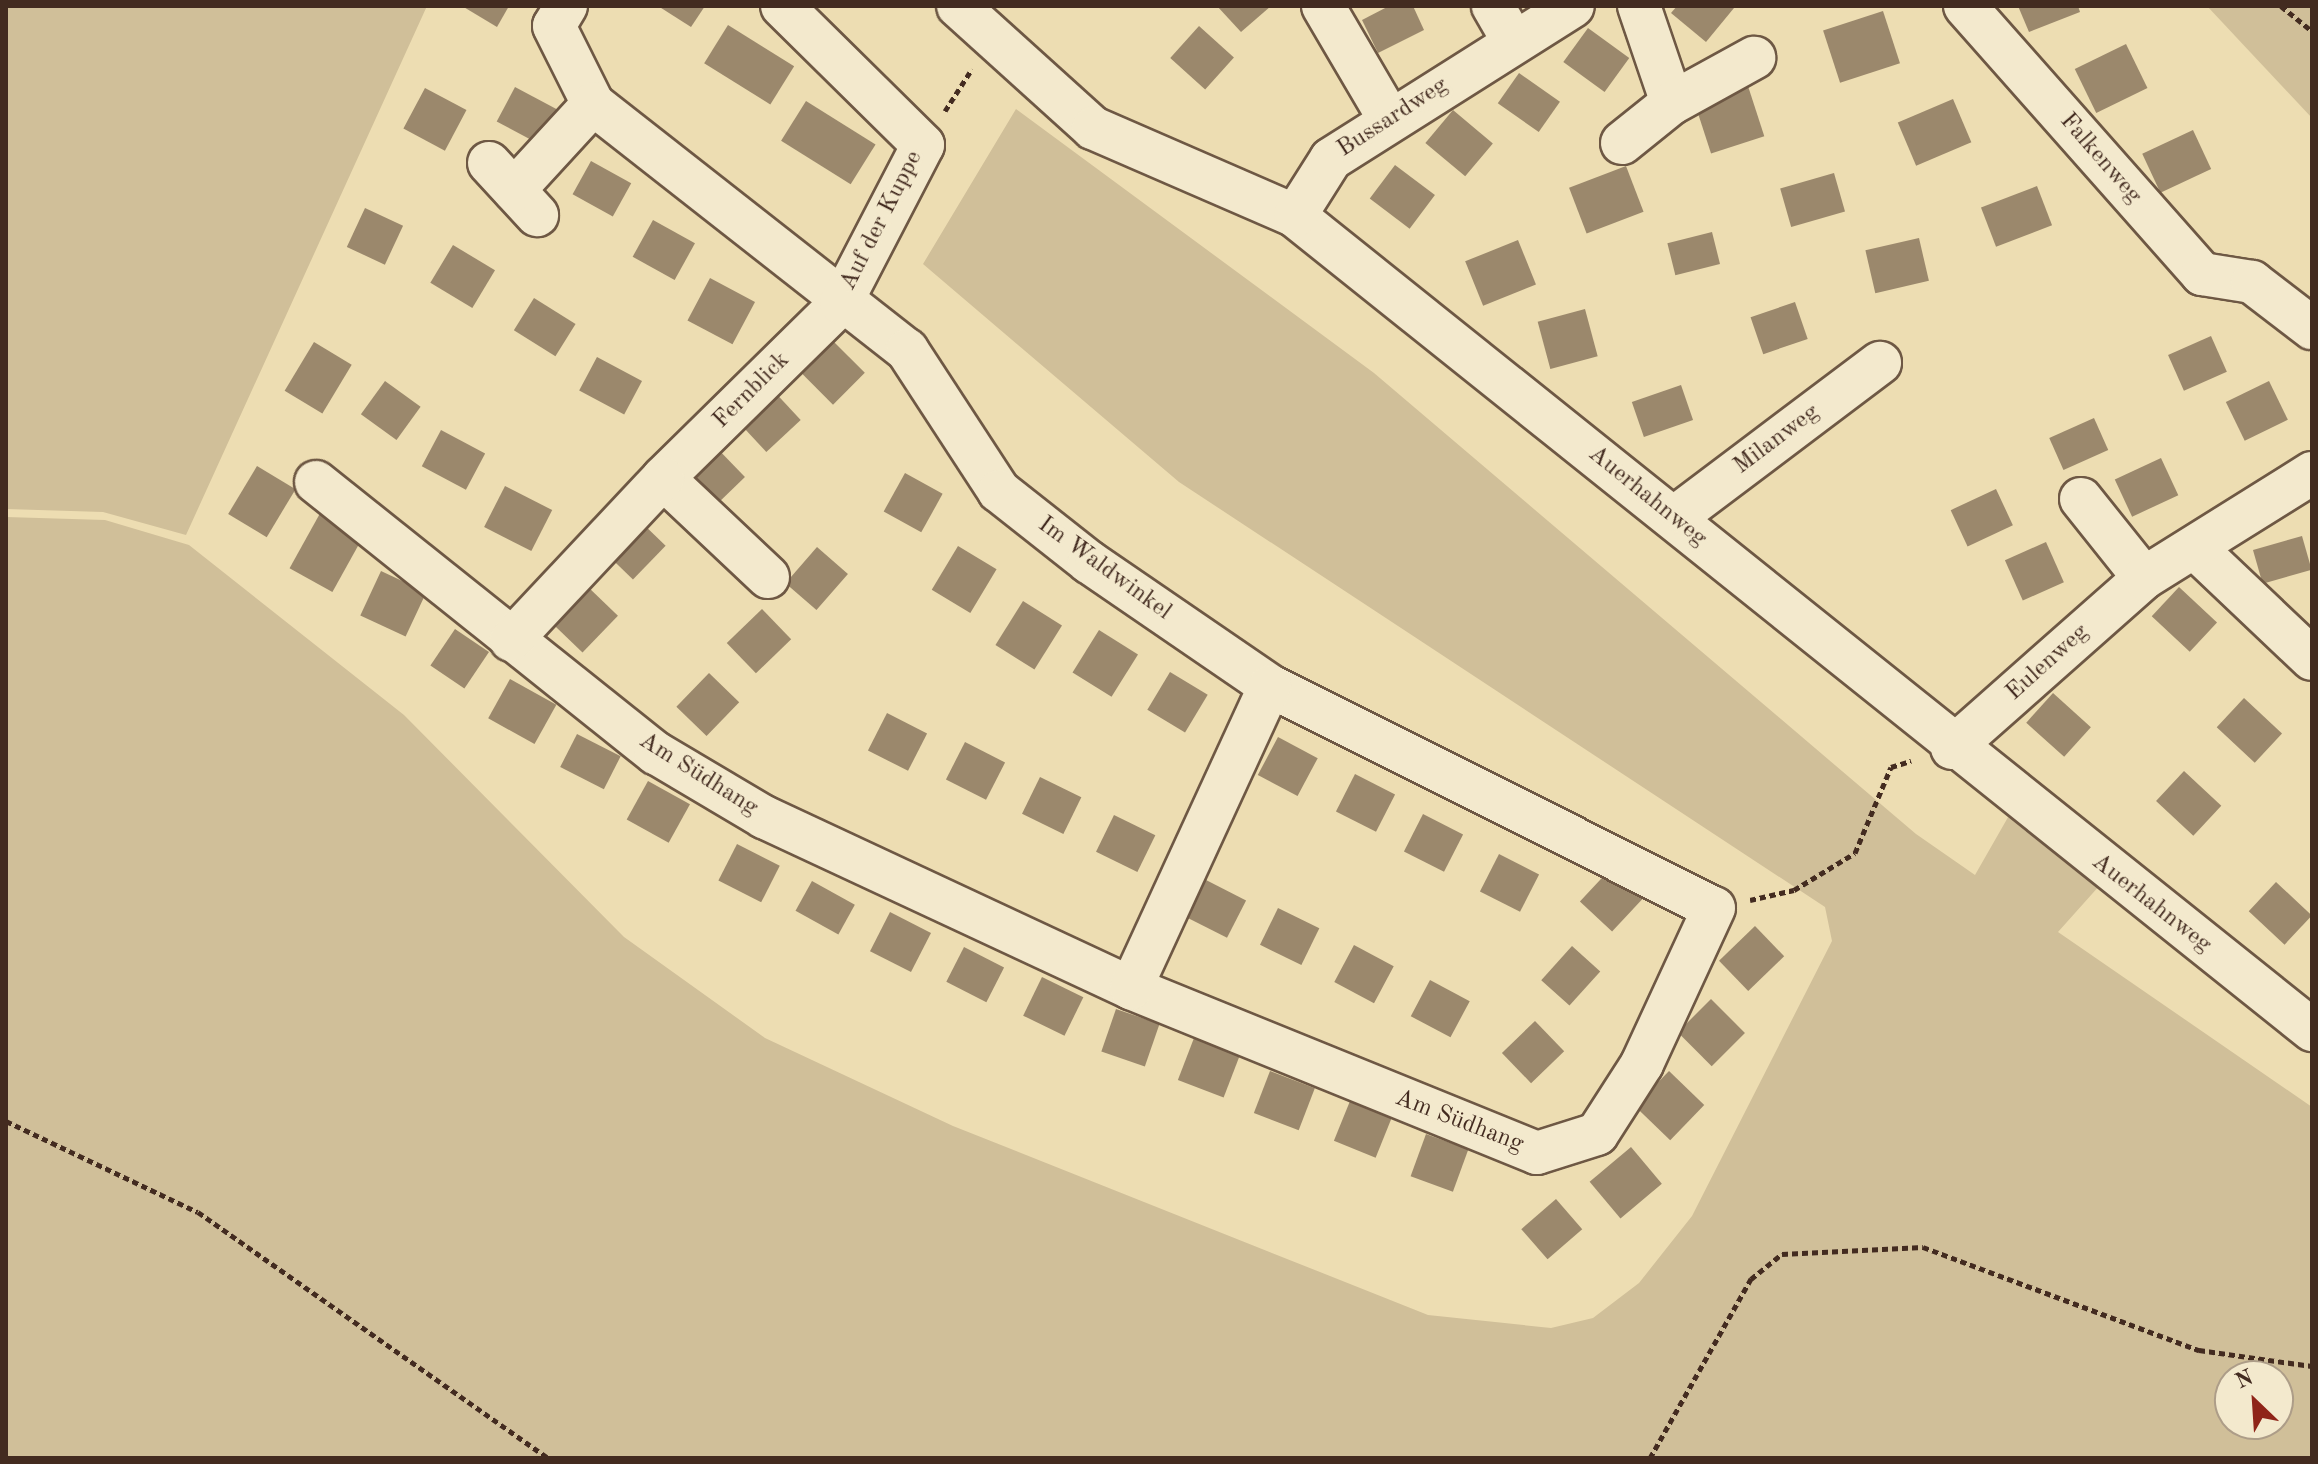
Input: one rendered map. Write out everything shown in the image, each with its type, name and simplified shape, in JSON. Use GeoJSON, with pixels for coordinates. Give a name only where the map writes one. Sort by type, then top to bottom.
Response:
{"type":"FeatureCollection","features":[{"type":"Feature","properties":{"kind":"street","name":"Im Waldwinkel"},"geometry":{"type":"LineString","coordinates":[[566,6],[554,26],[593,104],[841,303],[907,350],[999,491],[1270,686],[1714,908]]}},
{"type":"Feature","properties":{"kind":"street","name":"Auf der Kuppe"},"geometry":{"type":"LineString","coordinates":[[782,6],[923,145],[841,303]]}},
{"type":"Feature","properties":{"kind":"street","name":"Auerhahnweg"},"geometry":{"type":"LineString","coordinates":[[958,6],[1093,128],[1295,216],[1674,518],[1952,748],[2312,1030]]}},
{"type":"Feature","properties":{"kind":"street"},"geometry":{"type":"LineString","coordinates":[[1323,6],[1390,120]]}},
{"type":"Feature","properties":{"kind":"street","name":"Bussardweg"},"geometry":{"type":"LineString","coordinates":[[1295,216],[1331,159],[1390,120],[1503,23],[1573,6]]}},
{"type":"Feature","properties":{"kind":"street"},"geometry":{"type":"LineString","coordinates":[[1639,6],[1672,103]]}},
{"type":"Feature","properties":{"kind":"street","name":"Falkenweg"},"geometry":{"type":"LineString","coordinates":[[1965,6],[2202,274],[2252,282],[2312,328]]}},
{"type":"Feature","properties":{"kind":"street"},"geometry":{"type":"LineString","coordinates":[[1622,143],[1672,103],[1754,58]]}},
{"type":"Feature","properties":{"kind":"street"},"geometry":{"type":"LineString","coordinates":[[513,189],[593,104]]}},
{"type":"Feature","properties":{"kind":"street","name":"Fernblick"},"geometry":{"type":"LineString","coordinates":[[511,640],[663,478],[841,303]]}},
{"type":"Feature","properties":{"kind":"street","name":"Milanweg"},"geometry":{"type":"LineString","coordinates":[[1674,518],[1880,363]]}},
{"type":"Feature","properties":{"kind":"street","name":"Eulenweg"},"geometry":{"type":"LineString","coordinates":[[1952,748],[2144,578],[2312,473]]}},
{"type":"Feature","properties":{"kind":"street"},"geometry":{"type":"LineString","coordinates":[[663,478],[768,577]]}},
{"type":"Feature","properties":{"kind":"street","name":"Am Südhang"},"geometry":{"type":"LineString","coordinates":[[316,482],[656,753],[764,817],[1131,988],[1537,1153],[1597,1134],[1642,1064],[1714,908]]}},
{"type":"Feature","properties":{"kind":"street"},"geometry":{"type":"LineString","coordinates":[[2081,499],[2144,578]]}},
{"type":"Feature","properties":{"kind":"street"},"geometry":{"type":"LineString","coordinates":[[2195,548],[2312,659]]}},
{"type":"Feature","properties":{"kind":"street"},"geometry":{"type":"LineString","coordinates":[[1131,988],[1270,686]]}},
{"type":"Feature","properties":{"kind":"path"},"geometry":{"type":"LineString","coordinates":[[2281,6],[2312,31]]}},
{"type":"Feature","properties":{"kind":"path"},"geometry":{"type":"LineString","coordinates":[[923,145],[991,37]]}},
{"type":"Feature","properties":{"kind":"path"},"geometry":{"type":"LineString","coordinates":[[1714,908],[1794,890],[1855,853],[1891,767],[1952,748]]}},
{"type":"Feature","properties":{"kind":"path"},"geometry":{"type":"LineString","coordinates":[[6,1121],[198,1212],[548,1458]]}},
{"type":"Feature","properties":{"kind":"path"},"geometry":{"type":"LineString","coordinates":[[1650,1458],[1751,1279],[1782,1254],[1923,1247],[2199,1350],[2312,1366]]}},
{"type":"Feature","properties":{"kind":"shaded area"},"geometry":{"type":"Polygon","coordinates":[[[6,6],[427,6],[186,535],[103,512],[6,509],[6,6]]]}},
{"type":"Feature","properties":{"kind":"shaded area"},"geometry":{"type":"Polygon","coordinates":[[[2207,6],[2312,6],[2312,118],[2207,6]]]}},
{"type":"Feature","properties":{"kind":"shaded area"},"geometry":{"type":"Polygon","coordinates":[[[1016,109],[1374,373],[1916,834],[1975,875],[2015,805],[2109,875],[2058,932],[2312,1107],[2312,1458],[6,1458],[6,517],[105,520],[189,545],[404,715],[624,937],[765,1038],[953,1126],[1428,1315],[1551,1328],[1593,1318],[1639,1283],[1692,1216],[1832,941],[1825,907],[1179,482],[923,264],[1016,109]]]}},
{"type":"Feature","properties":{"kind":"building"},"geometry":{"type":"Polygon","coordinates":[[[462,6],[509,6],[497,27],[462,6]]]}},
{"type":"Feature","properties":{"kind":"building"},"geometry":{"type":"Polygon","coordinates":[[[658,6],[705,6],[691,27],[658,6]]]}},
{"type":"Feature","properties":{"kind":"building"},"geometry":{"type":"Polygon","coordinates":[[[1217,6],[1271,6],[1241,32],[1217,6]]]}},
{"type":"Feature","properties":{"kind":"building"},"geometry":{"type":"Polygon","coordinates":[[[1389,6],[1413,6],[1424,30],[1378,53],[1362,20],[1389,6]]]}},
{"type":"Feature","properties":{"kind":"building"},"geometry":{"type":"Polygon","coordinates":[[[1677,6],[1734,8],[1706,42],[1671,13],[1677,6]]]}},
{"type":"Feature","properties":{"kind":"building"},"geometry":{"type":"Polygon","coordinates":[[[2018,6],[2078,6],[2080,12],[2029,32],[2018,6]]]}},
{"type":"Feature","properties":{"kind":"building"},"geometry":{"type":"Polygon","coordinates":[[[1883,11],[1900,63],[1840,83],[1823,30],[1883,11]]]}},
{"type":"Feature","properties":{"kind":"building"},"geometry":{"type":"Polygon","coordinates":[[[728,25],[794,66],[770,104],[704,63],[728,25]]]}},
{"type":"Feature","properties":{"kind":"building"},"geometry":{"type":"Polygon","coordinates":[[[1199,26],[1234,57],[1205,89],[1170,58],[1199,26]]]}},
{"type":"Feature","properties":{"kind":"building"},"geometry":{"type":"Polygon","coordinates":[[[1588,28],[1629,58],[1605,92],[1563,62],[1588,28]]]}},
{"type":"Feature","properties":{"kind":"building"},"geometry":{"type":"Polygon","coordinates":[[[2126,44],[2147,88],[2096,113],[2075,69],[2126,44]]]}},
{"type":"Feature","properties":{"kind":"building"},"geometry":{"type":"Polygon","coordinates":[[[1519,73],[1560,102],[1539,132],[1498,103],[1519,73]]]}},
{"type":"Feature","properties":{"kind":"building"},"geometry":{"type":"Polygon","coordinates":[[[1747,83],[1764,136],[1711,154],[1694,100],[1747,83]]]}},
{"type":"Feature","properties":{"kind":"building"},"geometry":{"type":"Polygon","coordinates":[[[515,87],[559,110],[541,145],[497,121],[515,87]]]}},
{"type":"Feature","properties":{"kind":"building"},"geometry":{"type":"Polygon","coordinates":[[[425,88],[466,110],[445,151],[403,129],[425,88]]]}},
{"type":"Feature","properties":{"kind":"building"},"geometry":{"type":"Polygon","coordinates":[[[1953,99],[1971,142],[1916,166],[1898,122],[1953,99]]]}},
{"type":"Feature","properties":{"kind":"building"},"geometry":{"type":"Polygon","coordinates":[[[806,101],[876,144],[851,184],[781,141],[806,101]]]}},
{"type":"Feature","properties":{"kind":"building"},"geometry":{"type":"Polygon","coordinates":[[[1453,110],[1493,143],[1465,176],[1425,143],[1453,110]]]}},
{"type":"Feature","properties":{"kind":"building"},"geometry":{"type":"Polygon","coordinates":[[[2193,130],[2211,169],[2160,193],[2142,154],[2193,130]]]}},
{"type":"Feature","properties":{"kind":"building"},"geometry":{"type":"Polygon","coordinates":[[[591,161],[631,183],[613,217],[573,194],[591,161]]]}},
{"type":"Feature","properties":{"kind":"building"},"geometry":{"type":"Polygon","coordinates":[[[1395,165],[1435,195],[1410,229],[1370,199],[1395,165]]]}},
{"type":"Feature","properties":{"kind":"building"},"geometry":{"type":"Polygon","coordinates":[[[1626,166],[1644,212],[1587,234],[1569,188],[1626,166]]]}},
{"type":"Feature","properties":{"kind":"building"},"geometry":{"type":"Polygon","coordinates":[[[1834,173],[1845,211],[1791,227],[1780,188],[1834,173]]]}},
{"type":"Feature","properties":{"kind":"building"},"geometry":{"type":"Polygon","coordinates":[[[2037,186],[2052,225],[1996,247],[1981,208],[2037,186]]]}},
{"type":"Feature","properties":{"kind":"building"},"geometry":{"type":"Polygon","coordinates":[[[365,208],[403,226],[385,265],[347,247],[365,208]]]}},
{"type":"Feature","properties":{"kind":"building"},"geometry":{"type":"Polygon","coordinates":[[[653,220],[695,243],[675,280],[633,257],[653,220]]]}},
{"type":"Feature","properties":{"kind":"building"},"geometry":{"type":"Polygon","coordinates":[[[1712,232],[1720,264],[1675,275],[1667,243],[1712,232]]]}},
{"type":"Feature","properties":{"kind":"building"},"geometry":{"type":"Polygon","coordinates":[[[1919,238],[1929,281],[1875,293],[1865,250],[1919,238]]]}},
{"type":"Feature","properties":{"kind":"building"},"geometry":{"type":"Polygon","coordinates":[[[1518,240],[1536,285],[1483,306],[1465,261],[1518,240]]]}},
{"type":"Feature","properties":{"kind":"building"},"geometry":{"type":"Polygon","coordinates":[[[453,245],[495,270],[472,308],[430,283],[453,245]]]}},
{"type":"Feature","properties":{"kind":"building"},"geometry":{"type":"Polygon","coordinates":[[[710,278],[755,302],[732,344],[687,320],[710,278]]]}},
{"type":"Feature","properties":{"kind":"building"},"geometry":{"type":"Polygon","coordinates":[[[534,298],[576,324],[555,356],[514,330],[534,298]]]}},
{"type":"Feature","properties":{"kind":"building"},"geometry":{"type":"Polygon","coordinates":[[[1795,302],[1808,339],[1763,354],[1751,317],[1795,302]]]}},
{"type":"Feature","properties":{"kind":"building"},"geometry":{"type":"Polygon","coordinates":[[[1585,309],[1598,356],[1550,369],[1538,322],[1585,309]]]}},
{"type":"Feature","properties":{"kind":"building"},"geometry":{"type":"Polygon","coordinates":[[[2211,336],[2227,372],[2184,391],[2168,355],[2211,336]]]}},
{"type":"Feature","properties":{"kind":"building"},"geometry":{"type":"Polygon","coordinates":[[[833,341],[865,373],[833,405],[801,373],[833,341]]]}},
{"type":"Feature","properties":{"kind":"building"},"geometry":{"type":"Polygon","coordinates":[[[314,342],[352,365],[322,414],[285,391],[314,342]]]}},
{"type":"Feature","properties":{"kind":"building"},"geometry":{"type":"Polygon","coordinates":[[[597,357],[642,381],[624,414],[579,391],[597,357]]]}},
{"type":"Feature","properties":{"kind":"building"},"geometry":{"type":"Polygon","coordinates":[[[385,381],[421,407],[396,440],[361,414],[385,381]]]}},
{"type":"Feature","properties":{"kind":"building"},"geometry":{"type":"Polygon","coordinates":[[[2269,381],[2288,420],[2245,441],[2226,402],[2269,381]]]}},
{"type":"Feature","properties":{"kind":"building"},"geometry":{"type":"Polygon","coordinates":[[[1681,385],[1693,420],[1644,437],[1632,402],[1681,385]]]}},
{"type":"Feature","properties":{"kind":"building"},"geometry":{"type":"Polygon","coordinates":[[[770,387],[801,420],[766,452],[736,419],[770,387]]]}},
{"type":"Feature","properties":{"kind":"building"},"geometry":{"type":"Polygon","coordinates":[[[2094,418],[2108,450],[2063,470],[2049,438],[2094,418]]]}},
{"type":"Feature","properties":{"kind":"building"},"geometry":{"type":"Polygon","coordinates":[[[441,430],[485,453],[466,490],[422,466],[441,430]]]}},
{"type":"Feature","properties":{"kind":"building"},"geometry":{"type":"Polygon","coordinates":[[[713,444],[745,477],[711,510],[679,477],[713,444]]]}},
{"type":"Feature","properties":{"kind":"building"},"geometry":{"type":"Polygon","coordinates":[[[2161,458],[2178,495],[2132,517],[2115,480],[2161,458]]]}},
{"type":"Feature","properties":{"kind":"building"},"geometry":{"type":"Polygon","coordinates":[[[257,466],[296,489],[267,537],[228,514],[257,466]]]}},
{"type":"Feature","properties":{"kind":"building"},"geometry":{"type":"Polygon","coordinates":[[[905,473],[943,494],[921,532],[884,511],[905,473]]]}},
{"type":"Feature","properties":{"kind":"building"},"geometry":{"type":"Polygon","coordinates":[[[505,486],[552,510],[531,551],[484,527],[505,486]]]}},
{"type":"Feature","properties":{"kind":"building"},"geometry":{"type":"Polygon","coordinates":[[[1996,489],[2013,525],[1968,546],[1951,510],[1996,489]]]}},
{"type":"Feature","properties":{"kind":"building"},"geometry":{"type":"Polygon","coordinates":[[[323,508],[366,532],[332,592],[290,568],[323,508]]]}},
{"type":"Feature","properties":{"kind":"building"},"geometry":{"type":"Polygon","coordinates":[[[639,520],[666,546],[633,580],[606,554],[639,520]]]}},
{"type":"Feature","properties":{"kind":"building"},"geometry":{"type":"Polygon","coordinates":[[[2302,536],[2312,570],[2263,584],[2253,550],[2302,536]]]}},
{"type":"Feature","properties":{"kind":"building"},"geometry":{"type":"Polygon","coordinates":[[[2046,542],[2064,582],[2023,600],[2005,560],[2046,542]]]}},
{"type":"Feature","properties":{"kind":"building"},"geometry":{"type":"Polygon","coordinates":[[[958,546],[997,569],[970,613],[932,590],[958,546]]]}},
{"type":"Feature","properties":{"kind":"building"},"geometry":{"type":"Polygon","coordinates":[[[817,547],[848,574],[816,610],[786,583],[817,547]]]}},
{"type":"Feature","properties":{"kind":"building"},"geometry":{"type":"Polygon","coordinates":[[[381,571],[426,592],[406,637],[360,615],[381,571]]]}},
{"type":"Feature","properties":{"kind":"building"},"geometry":{"type":"Polygon","coordinates":[[[587,586],[618,616],[583,653],[552,623],[587,586]]]}},
{"type":"Feature","properties":{"kind":"building"},"geometry":{"type":"Polygon","coordinates":[[[2179,587],[2217,622],[2190,652],[2152,616],[2179,587]]]}},
{"type":"Feature","properties":{"kind":"building"},"geometry":{"type":"Polygon","coordinates":[[[1023,601],[1062,625],[1034,669],[995,645],[1023,601]]]}},
{"type":"Feature","properties":{"kind":"building"},"geometry":{"type":"Polygon","coordinates":[[[762,609],[791,639],[756,673],[727,643],[762,609]]]}},
{"type":"Feature","properties":{"kind":"building"},"geometry":{"type":"Polygon","coordinates":[[[455,629],[489,652],[464,688],[430,665],[455,629]]]}},
{"type":"Feature","properties":{"kind":"building"},"geometry":{"type":"Polygon","coordinates":[[[1099,630],[1138,654],[1112,697],[1073,672],[1099,630]]]}},
{"type":"Feature","properties":{"kind":"building"},"geometry":{"type":"Polygon","coordinates":[[[1170,672],[1208,695],[1185,732],[1147,710],[1170,672]]]}},
{"type":"Feature","properties":{"kind":"building"},"geometry":{"type":"Polygon","coordinates":[[[709,673],[739,702],[707,736],[676,707],[709,673]]]}},
{"type":"Feature","properties":{"kind":"building"},"geometry":{"type":"Polygon","coordinates":[[[510,679],[556,705],[535,744],[488,718],[510,679]]]}},
{"type":"Feature","properties":{"kind":"building"},"geometry":{"type":"Polygon","coordinates":[[[2053,693],[2091,727],[2064,757],[2026,723],[2053,693]]]}},
{"type":"Feature","properties":{"kind":"building"},"geometry":{"type":"Polygon","coordinates":[[[2244,698],[2282,733],[2255,763],[2217,727],[2244,698]]]}},
{"type":"Feature","properties":{"kind":"building"},"geometry":{"type":"Polygon","coordinates":[[[887,713],[927,733],[908,771],[868,750],[887,713]]]}},
{"type":"Feature","properties":{"kind":"building"},"geometry":{"type":"Polygon","coordinates":[[[577,734],[621,756],[604,789],[560,767],[577,734]]]}},
{"type":"Feature","properties":{"kind":"building"},"geometry":{"type":"Polygon","coordinates":[[[1278,737],[1318,758],[1298,796],[1258,775],[1278,737]]]}},
{"type":"Feature","properties":{"kind":"building"},"geometry":{"type":"Polygon","coordinates":[[[965,742],[1005,762],[986,800],[946,779],[965,742]]]}},
{"type":"Feature","properties":{"kind":"building"},"geometry":{"type":"Polygon","coordinates":[[[2184,771],[2221,806],[2193,836],[2156,801],[2184,771]]]}},
{"type":"Feature","properties":{"kind":"building"},"geometry":{"type":"Polygon","coordinates":[[[1355,774],[1395,794],[1376,832],[1336,811],[1355,774]]]}},
{"type":"Feature","properties":{"kind":"building"},"geometry":{"type":"Polygon","coordinates":[[[1040,777],[1081,797],[1063,834],[1022,814],[1040,777]]]}},
{"type":"Feature","properties":{"kind":"building"},"geometry":{"type":"Polygon","coordinates":[[[648,781],[690,804],[669,843],[627,819],[648,781]]]}},
{"type":"Feature","properties":{"kind":"building"},"geometry":{"type":"Polygon","coordinates":[[[1423,814],[1463,834],[1444,872],[1404,851],[1423,814]]]}},
{"type":"Feature","properties":{"kind":"building"},"geometry":{"type":"Polygon","coordinates":[[[1114,815],[1155,835],[1137,872],[1096,852],[1114,815]]]}},
{"type":"Feature","properties":{"kind":"building"},"geometry":{"type":"Polygon","coordinates":[[[737,844],[780,866],[761,902],[718,881],[737,844]]]}},
{"type":"Feature","properties":{"kind":"building"},"geometry":{"type":"Polygon","coordinates":[[[1499,854],[1539,874],[1520,912],[1480,891],[1499,854]]]}},
{"type":"Feature","properties":{"kind":"building"},"geometry":{"type":"Polygon","coordinates":[[[1614,865],[1646,895],[1612,932],[1580,902],[1614,865]]]}},
{"type":"Feature","properties":{"kind":"building"},"geometry":{"type":"Polygon","coordinates":[[[1206,880],[1246,900],[1227,938],[1187,917],[1206,880]]]}},
{"type":"Feature","properties":{"kind":"building"},"geometry":{"type":"Polygon","coordinates":[[[812,881],[855,905],[838,934],[796,911],[812,881]]]}},
{"type":"Feature","properties":{"kind":"building"},"geometry":{"type":"Polygon","coordinates":[[[2276,882],[2312,915],[2285,945],[2249,911],[2276,882]]]}},
{"type":"Feature","properties":{"kind":"building"},"geometry":{"type":"Polygon","coordinates":[[[1278,908],[1319,928],[1301,965],[1260,945],[1278,908]]]}},
{"type":"Feature","properties":{"kind":"building"},"geometry":{"type":"Polygon","coordinates":[[[890,912],[931,933],[911,972],[870,951],[890,912]]]}},
{"type":"Feature","properties":{"kind":"building"},"geometry":{"type":"Polygon","coordinates":[[[1755,926],[1784,956],[1748,991],[1719,961],[1755,926]]]}},
{"type":"Feature","properties":{"kind":"building"},"geometry":{"type":"Polygon","coordinates":[[[1354,945],[1394,966],[1374,1003],[1334,982],[1354,945]]]}},
{"type":"Feature","properties":{"kind":"building"},"geometry":{"type":"Polygon","coordinates":[[[1572,946],[1600,971],[1569,1006],[1541,980],[1572,946]]]}},
{"type":"Feature","properties":{"kind":"building"},"geometry":{"type":"Polygon","coordinates":[[[964,947],[1004,967],[986,1002],[946,982],[964,947]]]}},
{"type":"Feature","properties":{"kind":"building"},"geometry":{"type":"Polygon","coordinates":[[[1042,977],[1083,997],[1064,1036],[1023,1016],[1042,977]]]}},
{"type":"Feature","properties":{"kind":"building"},"geometry":{"type":"Polygon","coordinates":[[[1430,980],[1470,1001],[1450,1037],[1411,1016],[1430,980]]]}},
{"type":"Feature","properties":{"kind":"building"},"geometry":{"type":"Polygon","coordinates":[[[1711,999],[1745,1033],[1712,1066],[1678,1032],[1711,999]]]}},
{"type":"Feature","properties":{"kind":"building"},"geometry":{"type":"Polygon","coordinates":[[[1116,1009],[1159,1024],[1145,1067],[1101,1052],[1116,1009]]]}},
{"type":"Feature","properties":{"kind":"building"},"geometry":{"type":"Polygon","coordinates":[[[1535,1021],[1564,1051],[1531,1083],[1502,1053],[1535,1021]]]}},
{"type":"Feature","properties":{"kind":"building"},"geometry":{"type":"Polygon","coordinates":[[[1194,1038],[1240,1056],[1224,1098],[1178,1080],[1194,1038]]]}},
{"type":"Feature","properties":{"kind":"building"},"geometry":{"type":"Polygon","coordinates":[[[1270,1071],[1315,1088],[1299,1130],[1254,1113],[1270,1071]]]}},
{"type":"Feature","properties":{"kind":"building"},"geometry":{"type":"Polygon","coordinates":[[[1669,1071],[1704,1105],[1670,1140],[1635,1106],[1669,1071]]]}},
{"type":"Feature","properties":{"kind":"building"},"geometry":{"type":"Polygon","coordinates":[[[1350,1101],[1392,1118],[1376,1158],[1334,1141],[1350,1101]]]}},
{"type":"Feature","properties":{"kind":"building"},"geometry":{"type":"Polygon","coordinates":[[[1426,1134],[1468,1149],[1453,1192],[1411,1176],[1426,1134]]]}},
{"type":"Feature","properties":{"kind":"building"},"geometry":{"type":"Polygon","coordinates":[[[1631,1147],[1662,1184],[1620,1218],[1590,1182],[1631,1147]]]}},
{"type":"Feature","properties":{"kind":"building"},"geometry":{"type":"Polygon","coordinates":[[[1556,1199],[1582,1229],[1548,1259],[1521,1229],[1556,1199]]]}}]}
